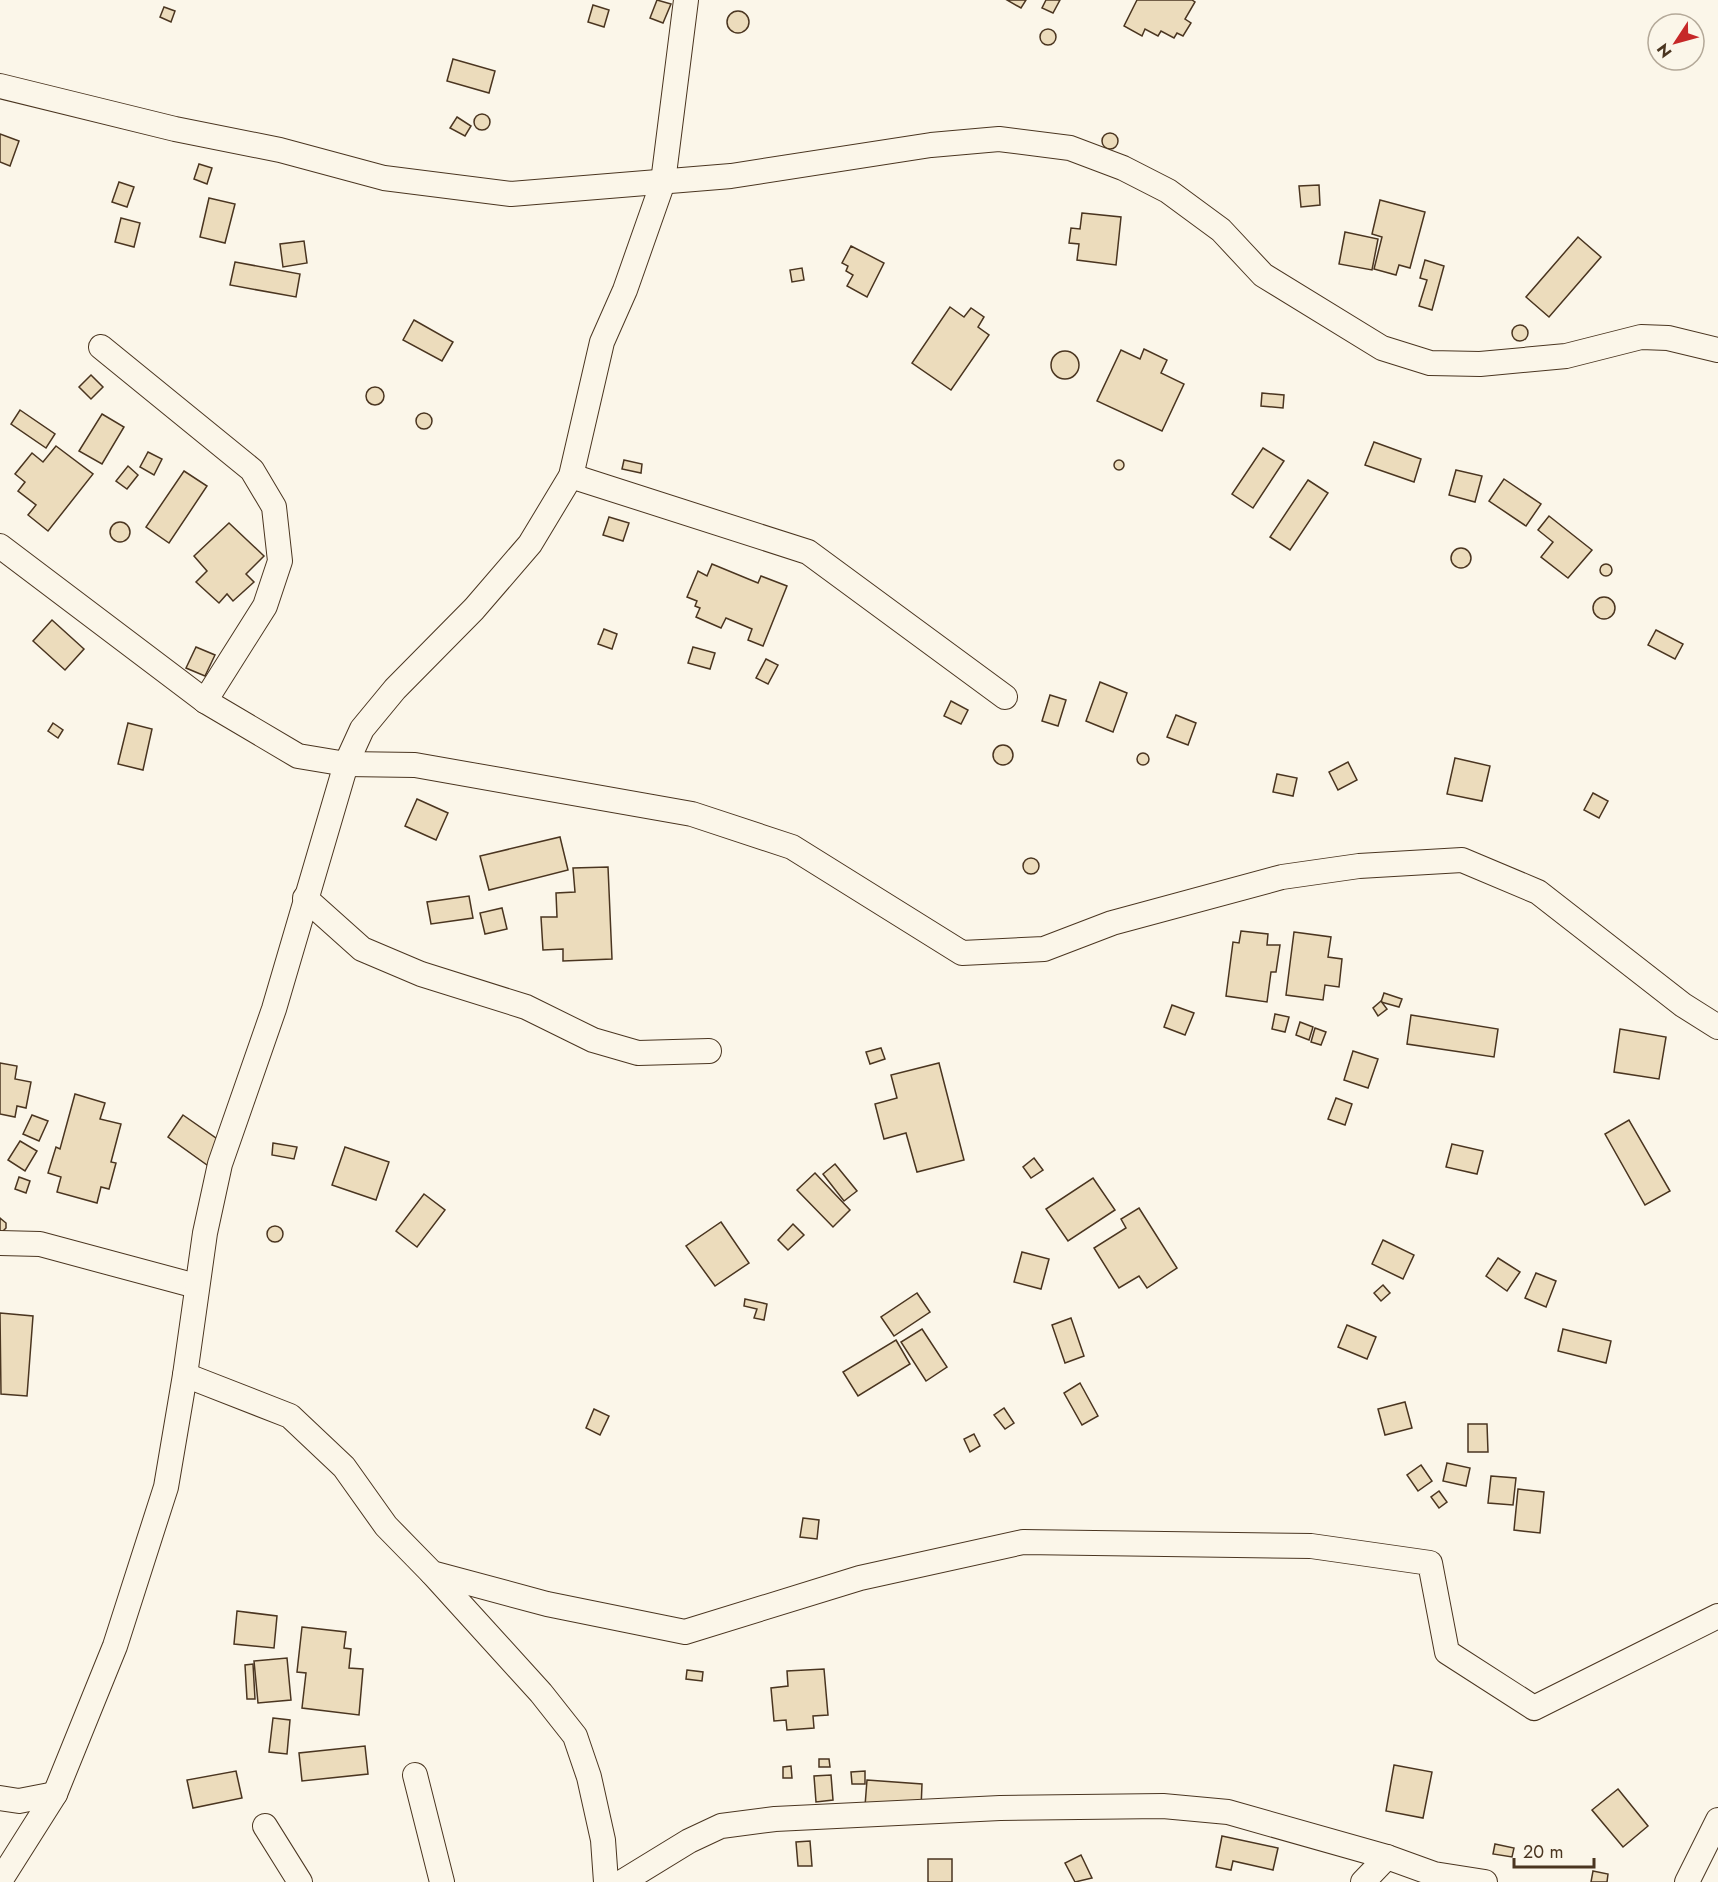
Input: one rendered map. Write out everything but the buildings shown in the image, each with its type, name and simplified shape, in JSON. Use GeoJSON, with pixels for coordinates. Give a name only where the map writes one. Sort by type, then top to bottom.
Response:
{"type":"FeatureCollection","features":[{"type":"Feature","properties":{"kind":"street"},"geometry":{"type":"LineString","coordinates":[[0,1881],[55,1794],[115,1646],[166,1486],[185,1375],[196,1286],[220,1164],[274,1009],[346,764],[362,729],[395,689],[474,609],[530,544],[571,476],[602,342],[625,290],[663,182],[686,0]]}},
{"type":"Feature","properties":{"kind":"street"},"geometry":{"type":"LineString","coordinates":[[0,86],[175,129],[280,150],[384,178],[511,194],[731,177],[932,145],[988,140],[1070,148],[1123,168],[1168,191],[1221,230],[1263,275],[1382,348],[1430,363],[1480,364],[1566,356],[1641,337],[1668,338],[1718,350]]}},
{"type":"Feature","properties":{"kind":"street"},"geometry":{"type":"LineString","coordinates":[[100,347],[252,470],[274,507],[280,561],[265,606],[205,701]]}},
{"type":"Feature","properties":{"kind":"street"},"geometry":{"type":"LineString","coordinates":[[571,476],[808,552],[1005,697]]}},
{"type":"Feature","properties":{"kind":"street"},"geometry":{"type":"LineString","coordinates":[[0,546],[205,701],[298,756],[346,764],[415,765],[692,814],[792,847],[962,953],[1044,949],[1112,923],[1282,877],[1359,866],[1462,860],[1538,892],[1683,1005],[1718,1027]]}},
{"type":"Feature","properties":{"kind":"street"},"geometry":{"type":"LineString","coordinates":[[305,898],[362,949],[421,974],[526,1007],[593,1040],[638,1053],[709,1052]]}},
{"type":"Feature","properties":{"kind":"street"},"geometry":{"type":"LineString","coordinates":[[0,1243],[40,1244],[196,1286]]}},
{"type":"Feature","properties":{"kind":"street"},"geometry":{"type":"LineString","coordinates":[[185,1375],[290,1416],[344,1467],[387,1526],[541,1693],[575,1736],[589,1777],[603,1840],[606,1882]]}},
{"type":"Feature","properties":{"kind":"street"},"geometry":{"type":"LineString","coordinates":[[432,1573],[547,1604],[685,1632],[860,1578],[1023,1542],[1311,1546],[1431,1563],[1447,1652],[1534,1708],[1718,1616]]}},
{"type":"Feature","properties":{"kind":"street"},"geometry":{"type":"LineString","coordinates":[[415,1775],[442,1882]]}},
{"type":"Feature","properties":{"kind":"street"},"geometry":{"type":"LineString","coordinates":[[0,1798],[19,1801],[55,1794]]}},
{"type":"Feature","properties":{"kind":"street"},"geometry":{"type":"LineString","coordinates":[[622,1882],[689,1841],[721,1826],[776,1819],[1000,1808],[1163,1806],[1228,1812],[1386,1857],[1434,1874],[1485,1882]]}},
{"type":"Feature","properties":{"kind":"street"},"geometry":{"type":"LineString","coordinates":[[1687,1882],[1718,1820]]}},
{"type":"Feature","properties":{"kind":"street"},"geometry":{"type":"LineString","coordinates":[[265,1826],[300,1882]]}},
{"type":"Feature","properties":{"kind":"street"},"geometry":{"type":"LineString","coordinates":[[1363,1882],[1386,1857]]}}]}
